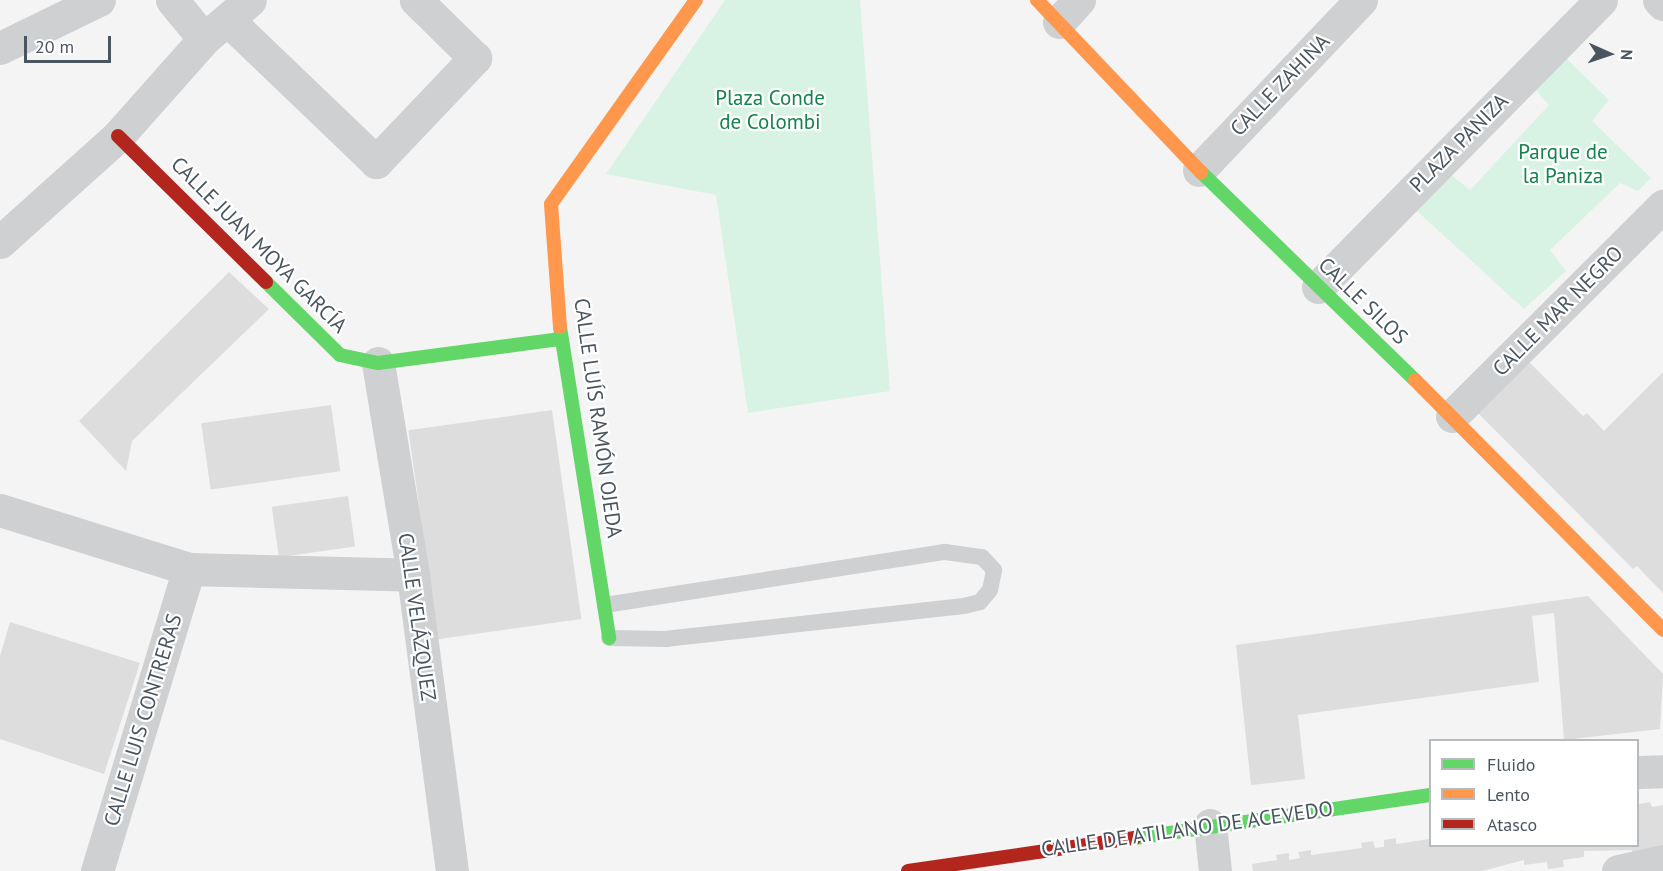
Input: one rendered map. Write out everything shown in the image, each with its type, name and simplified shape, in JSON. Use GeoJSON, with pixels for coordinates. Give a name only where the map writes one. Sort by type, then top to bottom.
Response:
{"type":"FeatureCollection","features":[{"type":"Feature","properties":{"kind":"street"},"geometry":{"type":"LineString","coordinates":[[0,48],[99,0]]}},
{"type":"Feature","properties":{"kind":"street"},"geometry":{"type":"LineString","coordinates":[[172,0],[228,20],[376,162],[475,58],[417,0]]}},
{"type":"Feature","properties":{"kind":"street","name":"CALLE LUÍS RAMÓN OJEDA"},"geometry":{"type":"LineString","coordinates":[[609,638],[561,339],[551,204],[696,0]]}},
{"type":"Feature","properties":{"kind":"street","name":"CALLE ZAHINA"},"geometry":{"type":"LineString","coordinates":[[1199,170],[1361,0]]}},
{"type":"Feature","properties":{"kind":"street","name":"PLAZA PANIZA"},"geometry":{"type":"LineString","coordinates":[[1318,287],[1601,0]]}},
{"type":"Feature","properties":{"kind":"street"},"geometry":{"type":"LineString","coordinates":[[1659,0],[1663,4]]}},
{"type":"Feature","properties":{"kind":"street","name":"CALLE SILOS"},"geometry":{"type":"LineString","coordinates":[[1058,7],[1199,170],[1452,416],[1663,630]]}},
{"type":"Feature","properties":{"kind":"street"},"geometry":{"type":"LineString","coordinates":[[0,242],[118,136],[228,20]]}},
{"type":"Feature","properties":{"kind":"street","name":"CALLE JUAN MOYA GARCÍA"},"geometry":{"type":"LineString","coordinates":[[118,136],[340,355],[378,363],[561,339]]}},
{"type":"Feature","properties":{"kind":"street","name":"CALLE MAR NEGRO"},"geometry":{"type":"LineString","coordinates":[[1452,416],[1663,206]]}},
{"type":"Feature","properties":{"kind":"street","name":"CALLE VELÁZQUEZ"},"geometry":{"type":"LineString","coordinates":[[378,363],[413,574],[452,871]]}},
{"type":"Feature","properties":{"kind":"street"},"geometry":{"type":"LineString","coordinates":[[0,510],[189,569],[413,574]]}},
{"type":"Feature","properties":{"kind":"street","name":"CALLE LUIS CONTRERAS"},"geometry":{"type":"LineString","coordinates":[[98,871],[189,569]]}},
{"type":"Feature","properties":{"kind":"street"},"geometry":{"type":"LineString","coordinates":[[1639,772],[1663,771]]}},
{"type":"Feature","properties":{"kind":"street","name":"CALLE DE ATILANO DE ACEVEDO"},"geometry":{"type":"LineString","coordinates":[[908,871],[1210,825],[1429,795]]}},
{"type":"Feature","properties":{"kind":"street"},"geometry":{"type":"LineString","coordinates":[[1210,825],[1215,871]]}},
{"type":"Feature","properties":{"kind":"street"},"geometry":{"type":"LineString","coordinates":[[1618,871],[1663,861]]}},
{"type":"Feature","properties":{"kind":"lane"},"geometry":{"type":"LineString","coordinates":[[605,605],[945,552],[982,557],[994,570],[990,590],[980,602],[964,606],[667,639],[609,638]]}},
{"type":"Feature","properties":{"kind":"green space","name":"Plaza Conde de Colombi"},"geometry":{"type":"Polygon","coordinates":[[[725,0],[860,0],[890,391],[748,413],[716,195],[606,174],[725,0]]]}},
{"type":"Feature","properties":{"kind":"green space","name":"Parque de la Paniza"},"geometry":{"type":"Polygon","coordinates":[[[1564,56],[1609,100],[1592,121],[1651,178],[1638,191],[1620,183],[1550,250],[1566,271],[1524,309],[1417,211],[1450,174],[1470,190],[1549,105],[1534,88],[1564,56]]]}},
{"type":"Feature","properties":{"kind":"building"},"geometry":{"type":"Polygon","coordinates":[[[229,272],[269,309],[132,441],[126,471],[79,421],[229,272]]]}},
{"type":"Feature","properties":{"kind":"building"},"geometry":{"type":"Polygon","coordinates":[[[1524,357],[1583,416],[1587,413],[1604,431],[1663,372],[1663,593],[1637,566],[1633,569],[1473,408],[1524,357]]]}},
{"type":"Feature","properties":{"kind":"building"},"geometry":{"type":"Polygon","coordinates":[[[331,405],[340,471],[211,490],[201,423],[331,405]]]}},
{"type":"Feature","properties":{"kind":"building"},"geometry":{"type":"Polygon","coordinates":[[[552,410],[581,619],[438,639],[408,430],[552,410]]]}},
{"type":"Feature","properties":{"kind":"building"},"geometry":{"type":"Polygon","coordinates":[[[348,496],[355,547],[279,557],[272,507],[348,496]]]}},
{"type":"Feature","properties":{"kind":"building"},"geometry":{"type":"Polygon","coordinates":[[[1588,596],[1663,674],[1660,729],[1564,739],[1554,613],[1532,616],[1539,682],[1298,715],[1305,779],[1251,785],[1236,645],[1588,596]]]}},
{"type":"Feature","properties":{"kind":"building"},"geometry":{"type":"Polygon","coordinates":[[[10,622],[140,663],[104,774],[0,739],[0,656],[10,622]]]}},
{"type":"Feature","properties":{"kind":"building"},"geometry":{"type":"Polygon","coordinates":[[[1650,802],[1652,807],[1663,805],[1663,846],[1633,856],[1632,850],[1584,851],[1584,857],[1563,860],[1564,867],[1548,869],[1547,862],[1524,865],[1524,860],[1482,871],[1253,871],[1252,864],[1277,860],[1276,855],[1289,853],[1289,860],[1300,858],[1298,852],[1311,850],[1311,855],[1362,848],[1361,843],[1373,841],[1375,848],[1384,847],[1384,840],[1396,838],[1396,844],[1429,839],[1429,847],[1639,847],[1639,804],[1650,802]]]}},
{"type":"Feature","properties":{"kind":"traffic: fast"},"geometry":{"type":"LineString","coordinates":[[1201,172],[1415,380]]}},
{"type":"Feature","properties":{"kind":"traffic: fast"},"geometry":{"type":"LineString","coordinates":[[266,282],[340,355],[378,363],[561,339]]}},
{"type":"Feature","properties":{"kind":"traffic: fast"},"geometry":{"type":"LineString","coordinates":[[560,327],[609,638]]}},
{"type":"Feature","properties":{"kind":"traffic: fast"},"geometry":{"type":"LineString","coordinates":[[1135,838],[1429,795]]}},
{"type":"Feature","properties":{"kind":"traffic: slow"},"geometry":{"type":"LineString","coordinates":[[560,327],[551,204],[696,0]]}},
{"type":"Feature","properties":{"kind":"traffic: slow"},"geometry":{"type":"LineString","coordinates":[[1037,0],[1201,172]]}},
{"type":"Feature","properties":{"kind":"traffic: slow"},"geometry":{"type":"LineString","coordinates":[[1415,380],[1663,630]]}},
{"type":"Feature","properties":{"kind":"traffic: jam"},"geometry":{"type":"LineString","coordinates":[[118,136],[266,282]]}},
{"type":"Feature","properties":{"kind":"traffic: jam"},"geometry":{"type":"LineString","coordinates":[[908,871],[1135,838]]}}]}
